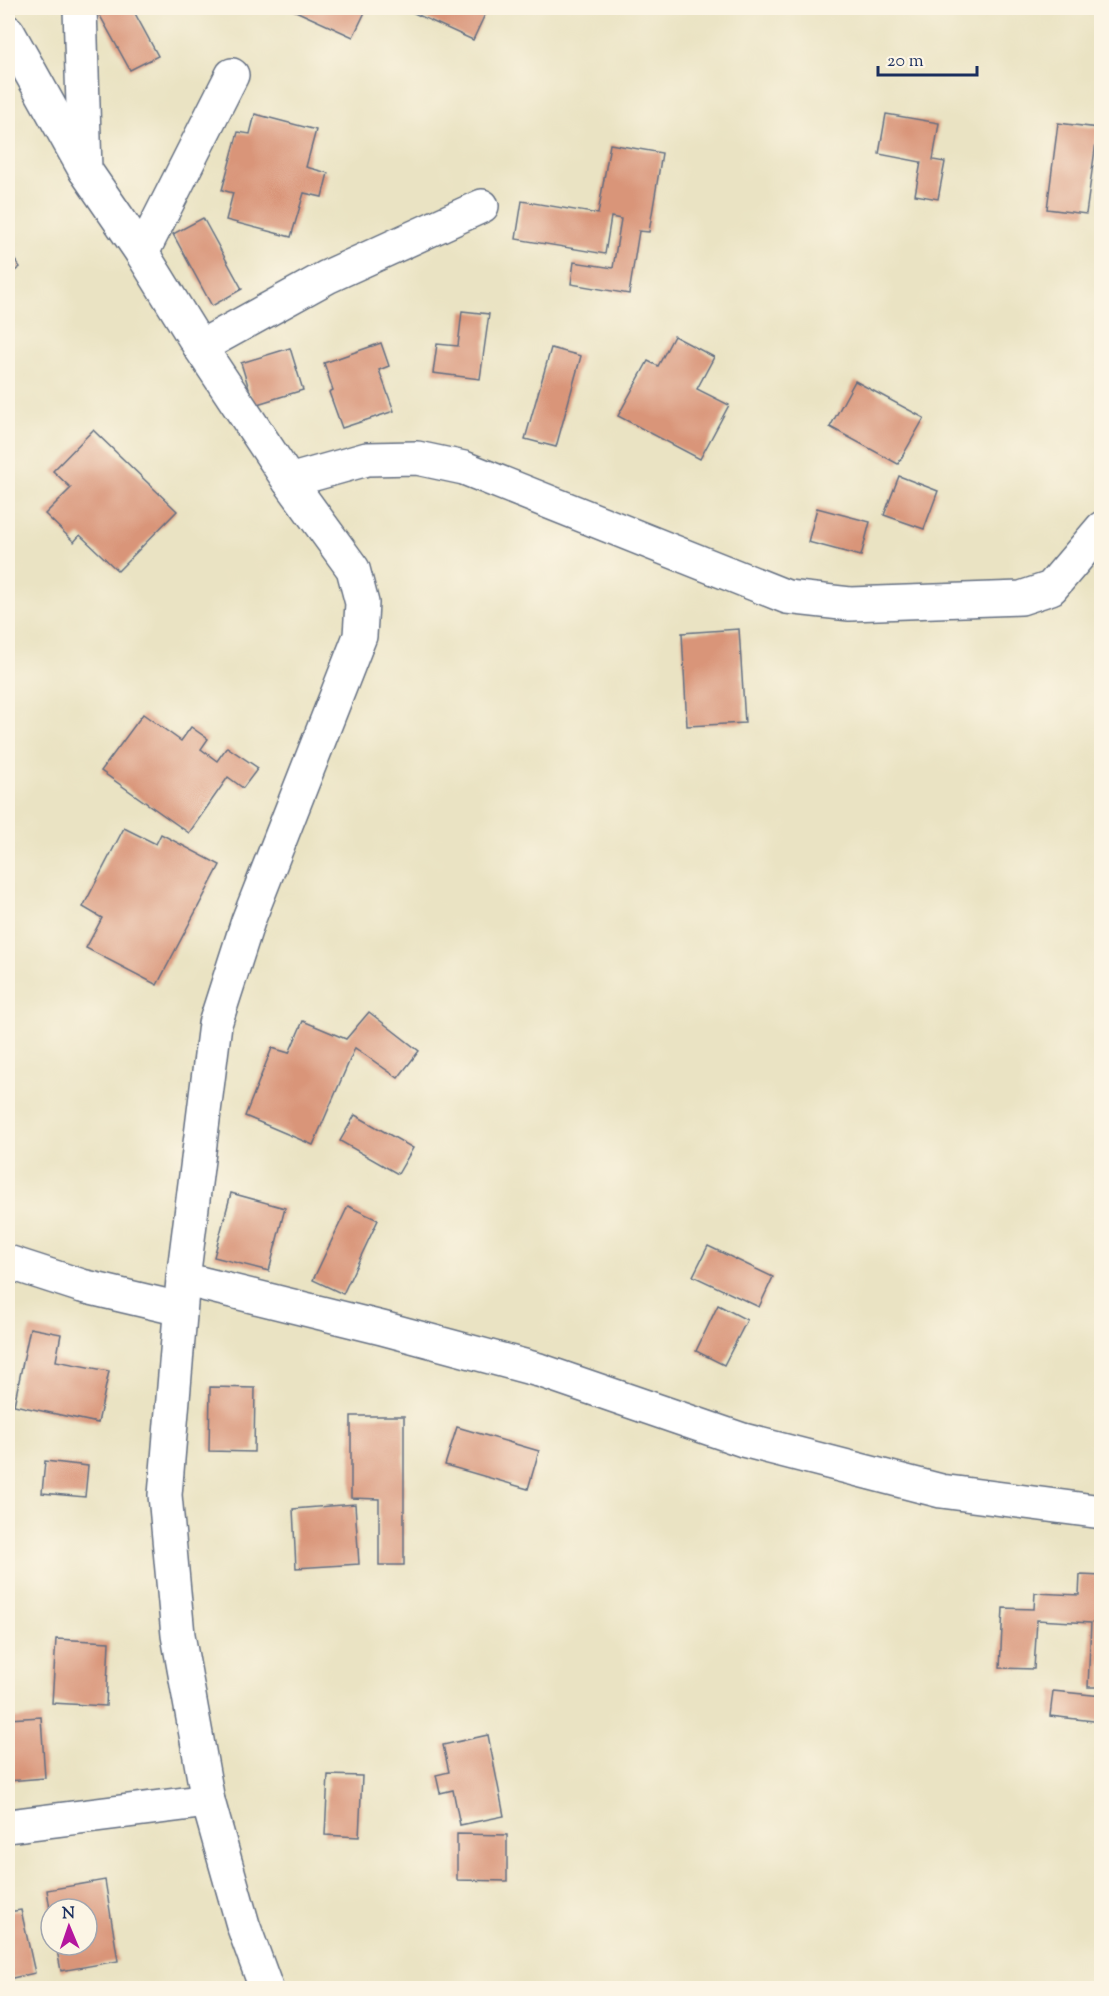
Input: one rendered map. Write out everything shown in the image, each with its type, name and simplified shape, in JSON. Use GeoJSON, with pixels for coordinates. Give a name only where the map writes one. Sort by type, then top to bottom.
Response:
{"type":"FeatureCollection","features":[{"type":"Feature","properties":{"kind":"street"},"geometry":{"type":"LineString","coordinates":[[80,8],[85,170]]}},
{"type":"Feature","properties":{"kind":"street"},"geometry":{"type":"LineString","coordinates":[[8,32],[85,170],[142,253],[200,347],[289,481],[353,569],[362,603],[360,636],[248,921],[215,1024],[182,1294],[165,1494],[178,1635],[208,1802],[243,1925],[266,1989]]}},
{"type":"Feature","properties":{"kind":"street"},"geometry":{"type":"LineString","coordinates":[[142,253],[232,75]]}},
{"type":"Feature","properties":{"kind":"street"},"geometry":{"type":"LineString","coordinates":[[200,347],[327,277],[482,206]]}},
{"type":"Feature","properties":{"kind":"street"},"geometry":{"type":"LineString","coordinates":[[289,481],[367,459],[417,458],[464,468],[787,597],[850,604],[1021,598],[1051,588],[1101,528]]}},
{"type":"Feature","properties":{"kind":"street"},"geometry":{"type":"LineString","coordinates":[[8,1262],[82,1286],[182,1294],[382,1328],[539,1370],[743,1440],[941,1491],[1101,1512]]}},
{"type":"Feature","properties":{"kind":"street"},"geometry":{"type":"LineString","coordinates":[[8,1826],[208,1802]]}},
{"type":"Feature","properties":{"kind":"building"},"geometry":{"type":"Polygon","coordinates":[[[107,8],[132,8],[158,56],[130,70],[98,12],[107,8]]]}},
{"type":"Feature","properties":{"kind":"building"},"geometry":{"type":"Polygon","coordinates":[[[289,8],[367,8],[353,37],[289,8]]]}},
{"type":"Feature","properties":{"kind":"building"},"geometry":{"type":"Polygon","coordinates":[[[403,8],[488,8],[473,40],[403,8]]]}},
{"type":"Feature","properties":{"kind":"building"},"geometry":{"type":"Polygon","coordinates":[[[255,114],[316,130],[306,167],[328,173],[322,197],[304,193],[291,237],[226,220],[233,193],[222,190],[238,132],[250,134],[255,114]]]}},
{"type":"Feature","properties":{"kind":"building"},"geometry":{"type":"Polygon","coordinates":[[[886,114],[939,123],[933,160],[945,162],[938,199],[915,195],[921,162],[879,154],[886,114]]]}},
{"type":"Feature","properties":{"kind":"building"},"geometry":{"type":"Polygon","coordinates":[[[1058,123],[1098,128],[1086,214],[1047,209],[1058,123]]]}},
{"type":"Feature","properties":{"kind":"building"},"geometry":{"type":"Polygon","coordinates":[[[610,144],[662,153],[649,232],[639,231],[629,294],[571,284],[574,262],[613,268],[621,219],[611,217],[605,254],[516,239],[522,201],[598,214],[610,144]]]}},
{"type":"Feature","properties":{"kind":"building"},"geometry":{"type":"Polygon","coordinates":[[[203,218],[242,289],[212,306],[173,234],[203,218]]]}},
{"type":"Feature","properties":{"kind":"building"},"geometry":{"type":"Polygon","coordinates":[[[8,251],[20,267],[8,276],[8,251]]]}},
{"type":"Feature","properties":{"kind":"building"},"geometry":{"type":"Polygon","coordinates":[[[462,311],[489,314],[480,379],[433,373],[437,344],[458,346],[462,311]]]}},
{"type":"Feature","properties":{"kind":"building"},"geometry":{"type":"Polygon","coordinates":[[[674,336],[714,357],[697,389],[729,405],[700,459],[618,416],[648,361],[658,366],[674,336]]]}},
{"type":"Feature","properties":{"kind":"building"},"geometry":{"type":"Polygon","coordinates":[[[381,343],[389,366],[379,370],[394,411],[342,428],[329,392],[333,390],[324,363],[381,343]]]}},
{"type":"Feature","properties":{"kind":"building"},"geometry":{"type":"Polygon","coordinates":[[[290,348],[303,390],[254,405],[241,363],[290,348]]]}},
{"type":"Feature","properties":{"kind":"building"},"geometry":{"type":"Polygon","coordinates":[[[551,348],[581,356],[556,447],[525,439],[551,348]]]}},
{"type":"Feature","properties":{"kind":"building"},"geometry":{"type":"Polygon","coordinates":[[[855,381],[924,418],[898,464],[830,427],[855,381]]]}},
{"type":"Feature","properties":{"kind":"building"},"geometry":{"type":"Polygon","coordinates":[[[93,430],[177,511],[118,571],[80,535],[74,542],[45,514],[71,488],[53,471],[93,430]]]}},
{"type":"Feature","properties":{"kind":"building"},"geometry":{"type":"Polygon","coordinates":[[[899,476],[938,491],[924,529],[884,515],[899,476]]]}},
{"type":"Feature","properties":{"kind":"building"},"geometry":{"type":"Polygon","coordinates":[[[817,508],[870,522],[861,556],[808,542],[817,508]]]}},
{"type":"Feature","properties":{"kind":"building"},"geometry":{"type":"Polygon","coordinates":[[[1100,601],[1102,601],[1102,644],[1098,644],[1100,601]]]}},
{"type":"Feature","properties":{"kind":"building"},"geometry":{"type":"Polygon","coordinates":[[[739,629],[745,723],[687,726],[682,633],[739,629]]]}},
{"type":"Feature","properties":{"kind":"building"},"geometry":{"type":"Polygon","coordinates":[[[143,714],[181,741],[191,727],[208,739],[201,749],[217,761],[227,747],[258,768],[243,788],[228,777],[189,833],[101,771],[143,714]]]}},
{"type":"Feature","properties":{"kind":"building"},"geometry":{"type":"Polygon","coordinates":[[[124,828],[156,844],[161,834],[220,865],[157,985],[86,948],[102,918],[83,907],[124,828]]]}},
{"type":"Feature","properties":{"kind":"building"},"geometry":{"type":"Polygon","coordinates":[[[369,1012],[419,1051],[398,1078],[355,1048],[313,1145],[245,1116],[272,1048],[289,1053],[303,1021],[346,1039],[369,1012]]]}},
{"type":"Feature","properties":{"kind":"building"},"geometry":{"type":"Polygon","coordinates":[[[355,1115],[413,1148],[398,1174],[340,1141],[355,1115]]]}},
{"type":"Feature","properties":{"kind":"building"},"geometry":{"type":"Polygon","coordinates":[[[231,1193],[285,1208],[269,1271],[214,1257],[231,1193]]]}},
{"type":"Feature","properties":{"kind":"building"},"geometry":{"type":"Polygon","coordinates":[[[348,1206],[378,1220],[343,1294],[313,1280],[348,1206]]]}},
{"type":"Feature","properties":{"kind":"building"},"geometry":{"type":"Polygon","coordinates":[[[708,1246],[773,1277],[759,1307],[693,1276],[708,1246]]]}},
{"type":"Feature","properties":{"kind":"building"},"geometry":{"type":"Polygon","coordinates":[[[718,1305],[747,1320],[724,1365],[696,1351],[718,1305]]]}},
{"type":"Feature","properties":{"kind":"building"},"geometry":{"type":"Polygon","coordinates":[[[30,1328],[61,1334],[56,1361],[109,1371],[98,1423],[14,1405],[30,1328]]]}},
{"type":"Feature","properties":{"kind":"building"},"geometry":{"type":"Polygon","coordinates":[[[210,1387],[255,1388],[254,1452],[209,1451],[210,1387]]]}},
{"type":"Feature","properties":{"kind":"building"},"geometry":{"type":"Polygon","coordinates":[[[351,1416],[404,1416],[404,1565],[379,1565],[379,1499],[351,1498],[351,1416]]]}},
{"type":"Feature","properties":{"kind":"building"},"geometry":{"type":"Polygon","coordinates":[[[457,1427],[539,1451],[528,1489],[445,1465],[457,1427]]]}},
{"type":"Feature","properties":{"kind":"building"},"geometry":{"type":"Polygon","coordinates":[[[45,1461],[88,1466],[85,1497],[42,1493],[45,1461]]]}},
{"type":"Feature","properties":{"kind":"building"},"geometry":{"type":"Polygon","coordinates":[[[355,1504],[359,1564],[296,1568],[293,1509],[355,1504]]]}},
{"type":"Feature","properties":{"kind":"building"},"geometry":{"type":"Polygon","coordinates":[[[1080,1575],[1102,1576],[1102,1687],[1088,1687],[1091,1623],[1037,1620],[1034,1669],[1000,1668],[1003,1608],[1034,1609],[1035,1593],[1079,1595],[1080,1575]]]}},
{"type":"Feature","properties":{"kind":"building"},"geometry":{"type":"Polygon","coordinates":[[[56,1639],[109,1642],[106,1706],[52,1703],[56,1639]]]}},
{"type":"Feature","properties":{"kind":"building"},"geometry":{"type":"Polygon","coordinates":[[[12,1672],[13,1698],[8,1698],[8,1673],[12,1672]]]}},
{"type":"Feature","properties":{"kind":"building"},"geometry":{"type":"Polygon","coordinates":[[[1053,1691],[1102,1696],[1102,1722],[1050,1716],[1053,1691]]]}},
{"type":"Feature","properties":{"kind":"building"},"geometry":{"type":"Polygon","coordinates":[[[41,1717],[45,1778],[8,1781],[8,1719],[41,1717]]]}},
{"type":"Feature","properties":{"kind":"building"},"geometry":{"type":"Polygon","coordinates":[[[488,1735],[504,1816],[460,1825],[453,1790],[440,1793],[436,1775],[449,1772],[443,1745],[488,1735]]]}},
{"type":"Feature","properties":{"kind":"building"},"geometry":{"type":"Polygon","coordinates":[[[328,1775],[362,1776],[359,1837],[325,1835],[328,1775]]]}},
{"type":"Feature","properties":{"kind":"building"},"geometry":{"type":"Polygon","coordinates":[[[457,1834],[507,1835],[507,1881],[457,1880],[457,1834]]]}},
{"type":"Feature","properties":{"kind":"building"},"geometry":{"type":"Polygon","coordinates":[[[105,1880],[118,1961],[61,1971],[58,1957],[99,1957],[99,1897],[48,1897],[47,1890],[105,1880]]]}},
{"type":"Feature","properties":{"kind":"building"},"geometry":{"type":"Polygon","coordinates":[[[21,1910],[35,1973],[8,1979],[8,1912],[21,1910]]]}}]}
